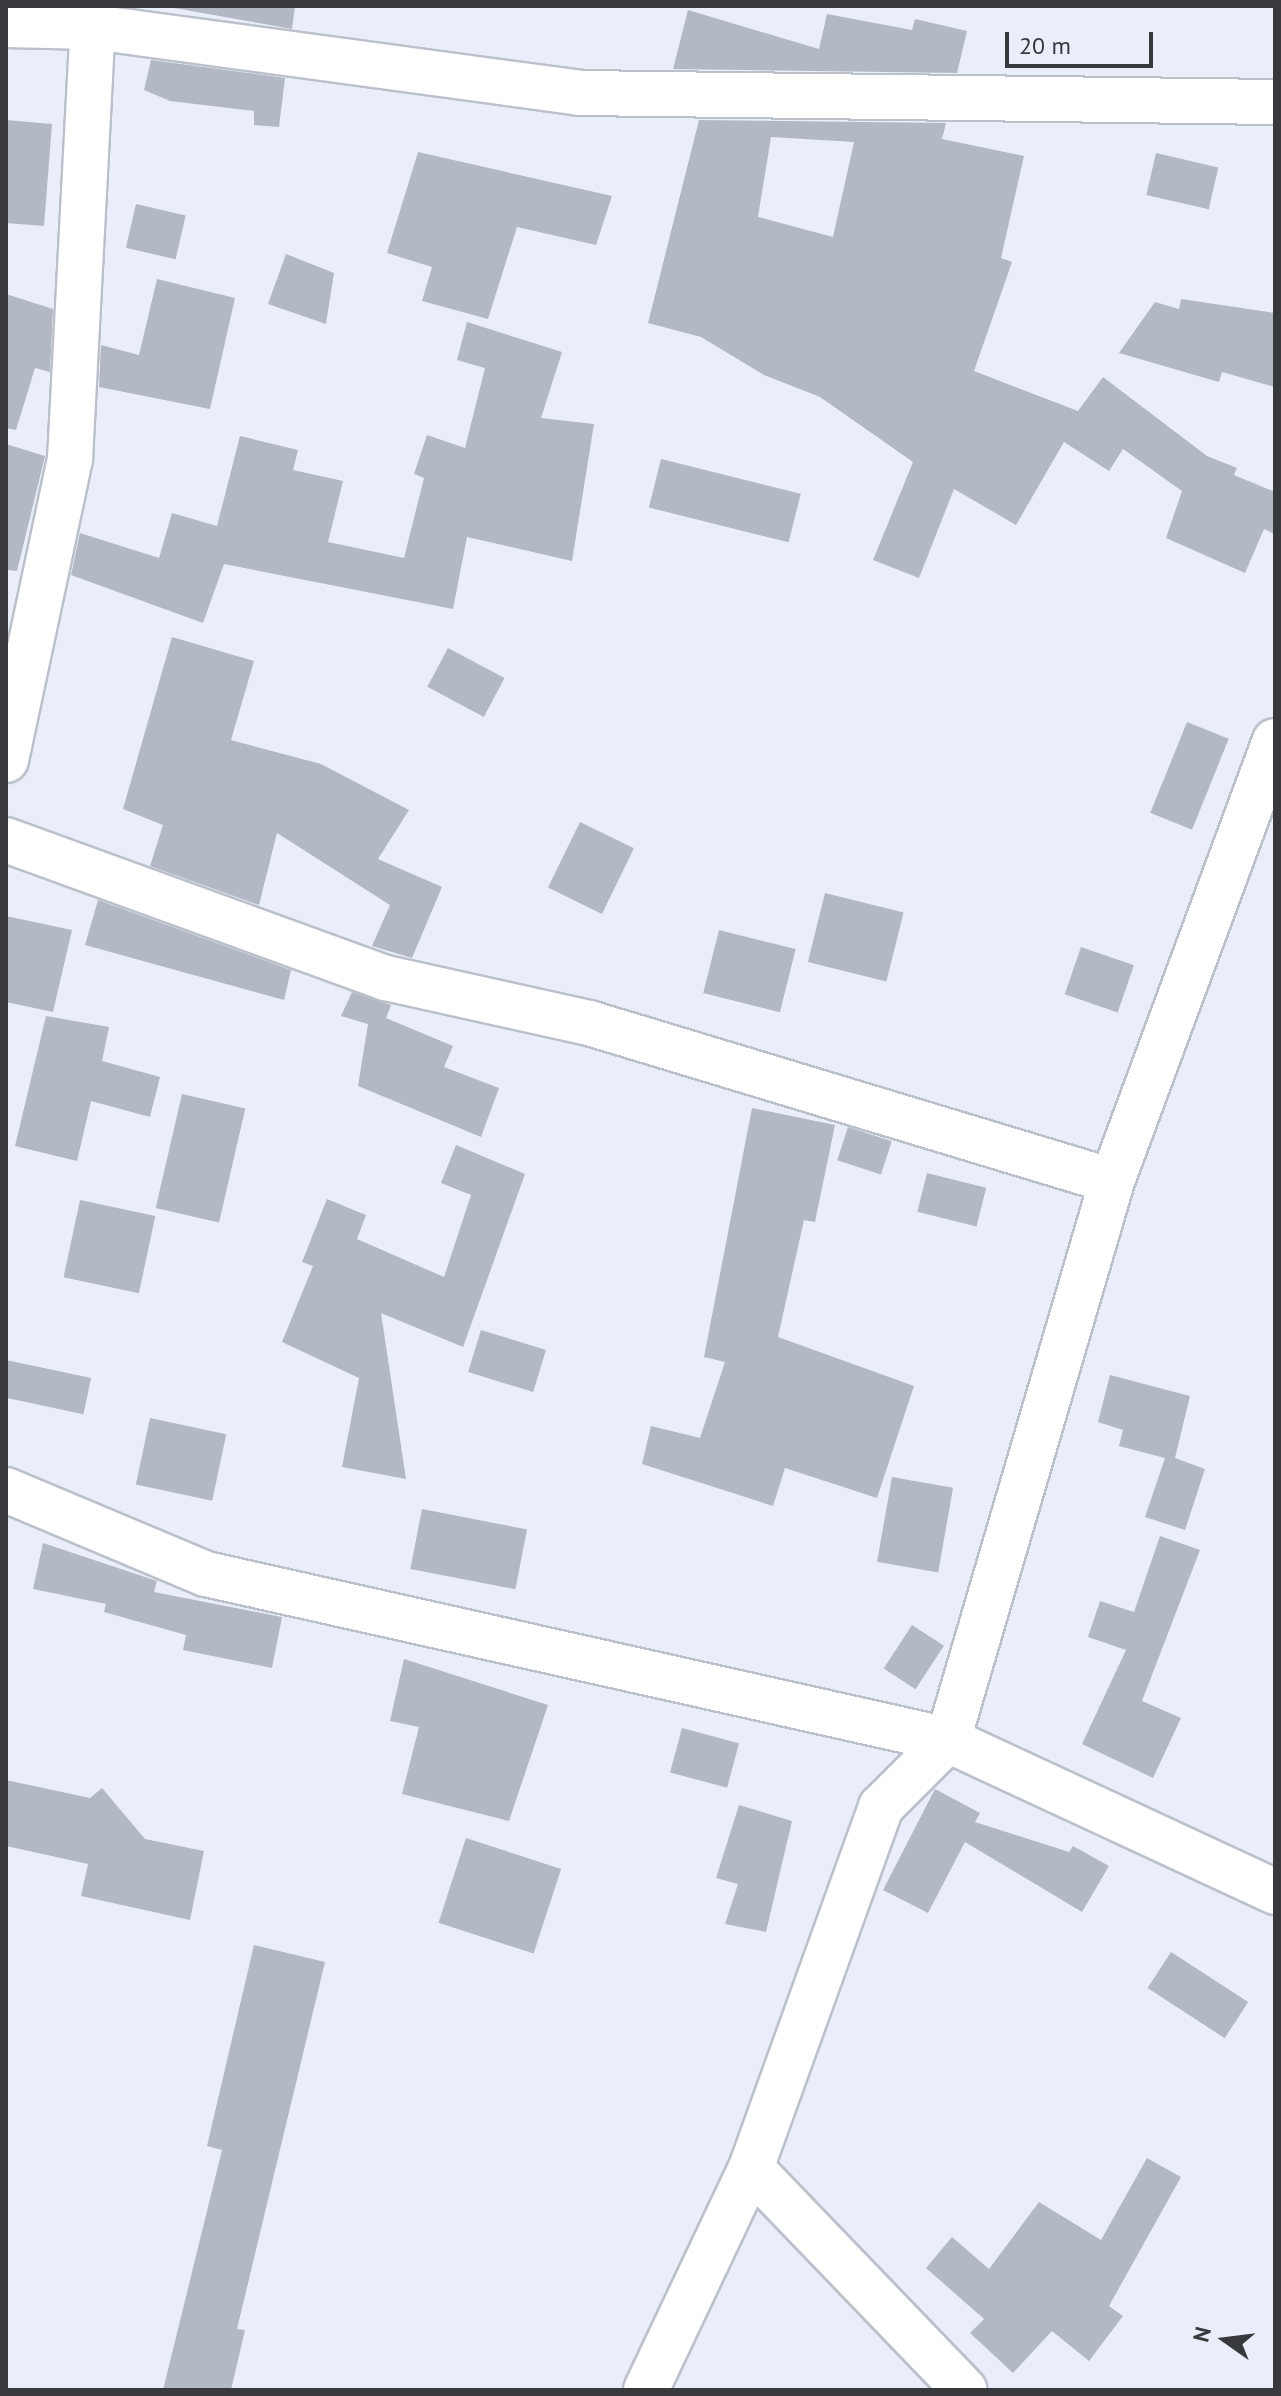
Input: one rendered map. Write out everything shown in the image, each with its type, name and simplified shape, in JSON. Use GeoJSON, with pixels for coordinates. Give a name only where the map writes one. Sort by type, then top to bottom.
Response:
{"type":"FeatureCollection","features":[{"type":"Feature","properties":{"kind":"street"},"geometry":{"type":"LineString","coordinates":[[6,25],[99,13],[579,93],[1275,102]]}},
{"type":"Feature","properties":{"kind":"street"},"geometry":{"type":"LineString","coordinates":[[6,760],[70,459],[99,13]]}},
{"type":"Feature","properties":{"kind":"street"},"geometry":{"type":"LineString","coordinates":[[646,2390],[751,2168],[881,1807],[948,1740],[1112,1181],[1275,741]]}},
{"type":"Feature","properties":{"kind":"street"},"geometry":{"type":"LineString","coordinates":[[6,840],[386,978],[589,1023],[1112,1181]]}},
{"type":"Feature","properties":{"kind":"street"},"geometry":{"type":"LineString","coordinates":[[6,1490],[206,1574],[948,1740],[1275,1892]]}},
{"type":"Feature","properties":{"kind":"street"},"geometry":{"type":"LineString","coordinates":[[751,2168],[965,2390]]}},
{"type":"Feature","properties":{"kind":"building"},"geometry":{"type":"Polygon","coordinates":[[[163,6],[295,6],[292,29],[163,6]]]}},
{"type":"Feature","properties":{"kind":"building"},"geometry":{"type":"Polygon","coordinates":[[[688,10],[819,49],[827,14],[912,30],[915,19],[967,31],[957,73],[673,69],[688,10]]]}},
{"type":"Feature","properties":{"kind":"building"},"geometry":{"type":"Polygon","coordinates":[[[151,60],[285,78],[279,127],[254,125],[254,111],[170,101],[144,90],[151,60]]]}},
{"type":"Feature","properties":{"kind":"building"},"geometry":{"type":"Polygon","coordinates":[[[6,120],[52,124],[44,226],[6,223],[6,120]]]}},
{"type":"Feature","properties":{"kind":"building"},"geometry":{"type":"Polygon","coordinates":[[[699,120],[946,123],[942,139],[1024,156],[1001,258],[1012,262],[974,371],[1078,411],[1103,377],[1207,456],[1237,468],[1234,475],[1275,492],[1275,534],[1264,529],[1245,573],[1166,538],[1182,491],[1123,449],[1109,471],[1064,442],[1016,525],[954,489],[919,578],[873,560],[913,462],[820,397],[764,375],[701,337],[648,323],[699,120]],[[771,137],[758,217],[833,237],[854,142],[771,137]]]}},
{"type":"Feature","properties":{"kind":"building"},"geometry":{"type":"Polygon","coordinates":[[[418,152],[612,196],[596,245],[517,227],[488,319],[422,301],[432,267],[387,253],[418,152]]]}},
{"type":"Feature","properties":{"kind":"building"},"geometry":{"type":"Polygon","coordinates":[[[1156,153],[1218,167],[1209,209],[1146,195],[1156,153]]]}},
{"type":"Feature","properties":{"kind":"building"},"geometry":{"type":"Polygon","coordinates":[[[136,204],[186,215],[176,259],[126,248],[136,204]]]}},
{"type":"Feature","properties":{"kind":"building"},"geometry":{"type":"Polygon","coordinates":[[[286,254],[334,273],[326,324],[268,304],[286,254]]]}},
{"type":"Feature","properties":{"kind":"building"},"geometry":{"type":"Polygon","coordinates":[[[157,279],[235,298],[210,409],[99,387],[101,345],[139,355],[157,279]]]}},
{"type":"Feature","properties":{"kind":"building"},"geometry":{"type":"Polygon","coordinates":[[[6,294],[53,309],[50,372],[35,368],[16,430],[6,428],[6,294]]]}},
{"type":"Feature","properties":{"kind":"building"},"geometry":{"type":"Polygon","coordinates":[[[1181,299],[1275,313],[1275,387],[1222,372],[1219,382],[1119,353],[1155,302],[1179,309],[1181,299]]]}},
{"type":"Feature","properties":{"kind":"building"},"geometry":{"type":"Polygon","coordinates":[[[467,322],[562,352],[541,418],[594,424],[572,561],[467,537],[453,609],[224,564],[203,623],[71,575],[80,533],[159,558],[172,513],[217,526],[240,436],[298,450],[293,470],[343,481],[328,542],[404,558],[424,478],[414,474],[427,435],[465,448],[485,368],[457,360],[467,322]]]}},
{"type":"Feature","properties":{"kind":"building"},"geometry":{"type":"Polygon","coordinates":[[[6,444],[45,456],[17,571],[6,570],[6,444]]]}},
{"type":"Feature","properties":{"kind":"building"},"geometry":{"type":"Polygon","coordinates":[[[661,459],[801,494],[789,542],[649,508],[661,459]]]}},
{"type":"Feature","properties":{"kind":"building"},"geometry":{"type":"Polygon","coordinates":[[[172,637],[254,661],[231,740],[321,764],[409,810],[378,859],[442,887],[412,958],[372,946],[390,905],[277,833],[259,905],[150,866],[163,825],[123,809],[172,637]]]}},
{"type":"Feature","properties":{"kind":"building"},"geometry":{"type":"Polygon","coordinates":[[[448,648],[505,678],[484,717],[427,687],[448,648]]]}},
{"type":"Feature","properties":{"kind":"building"},"geometry":{"type":"Polygon","coordinates":[[[1187,722],[1229,739],[1192,830],[1150,813],[1187,722]]]}},
{"type":"Feature","properties":{"kind":"building"},"geometry":{"type":"Polygon","coordinates":[[[580,822],[634,848],[602,914],[548,888],[580,822]]]}},
{"type":"Feature","properties":{"kind":"building"},"geometry":{"type":"Polygon","coordinates":[[[825,893],[904,913],[886,981],[808,962],[825,893]]]}},
{"type":"Feature","properties":{"kind":"building"},"geometry":{"type":"Polygon","coordinates":[[[98,900],[291,970],[284,1000],[85,945],[98,900]]]}},
{"type":"Feature","properties":{"kind":"building"},"geometry":{"type":"Polygon","coordinates":[[[6,916],[72,930],[53,1012],[6,1002],[6,916]]]}},
{"type":"Feature","properties":{"kind":"building"},"geometry":{"type":"Polygon","coordinates":[[[719,930],[796,949],[780,1012],[703,993],[719,930]]]}},
{"type":"Feature","properties":{"kind":"building"},"geometry":{"type":"Polygon","coordinates":[[[1081,947],[1134,965],[1118,1013],[1065,994],[1081,947]]]}},
{"type":"Feature","properties":{"kind":"building"},"geometry":{"type":"Polygon","coordinates":[[[352,992],[391,1005],[386,1018],[453,1046],[444,1067],[499,1088],[481,1137],[358,1086],[368,1024],[341,1016],[352,992]]]}},
{"type":"Feature","properties":{"kind":"building"},"geometry":{"type":"Polygon","coordinates":[[[46,1016],[109,1027],[102,1061],[160,1077],[150,1117],[91,1101],[77,1161],[15,1146],[46,1016]]]}},
{"type":"Feature","properties":{"kind":"building"},"geometry":{"type":"Polygon","coordinates":[[[182,1094],[245,1109],[219,1223],[156,1208],[182,1094]]]}},
{"type":"Feature","properties":{"kind":"building"},"geometry":{"type":"Polygon","coordinates":[[[752,1108],[835,1125],[815,1222],[804,1220],[778,1337],[914,1386],[877,1498],[785,1468],[773,1506],[642,1464],[651,1426],[700,1438],[725,1362],[704,1357],[752,1108]]]}},
{"type":"Feature","properties":{"kind":"building"},"geometry":{"type":"Polygon","coordinates":[[[848,1127],[892,1141],[881,1175],[837,1160],[848,1127]]]}},
{"type":"Feature","properties":{"kind":"building"},"geometry":{"type":"Polygon","coordinates":[[[456,1145],[525,1174],[463,1347],[381,1313],[406,1479],[342,1467],[359,1378],[282,1342],[313,1266],[302,1262],[327,1199],[366,1215],[357,1239],[444,1277],[471,1195],[441,1183],[456,1145]]]}},
{"type":"Feature","properties":{"kind":"building"},"geometry":{"type":"Polygon","coordinates":[[[927,1173],[986,1188],[977,1227],[917,1212],[927,1173]]]}},
{"type":"Feature","properties":{"kind":"building"},"geometry":{"type":"Polygon","coordinates":[[[80,1200],[155,1216],[139,1293],[64,1277],[80,1200]]]}},
{"type":"Feature","properties":{"kind":"building"},"geometry":{"type":"Polygon","coordinates":[[[481,1330],[546,1350],[533,1392],[468,1372],[481,1330]]]}},
{"type":"Feature","properties":{"kind":"building"},"geometry":{"type":"Polygon","coordinates":[[[6,1360],[91,1378],[83,1414],[6,1398],[6,1360]]]}},
{"type":"Feature","properties":{"kind":"building"},"geometry":{"type":"Polygon","coordinates":[[[1110,1375],[1190,1396],[1175,1458],[1205,1469],[1185,1530],[1145,1517],[1165,1458],[1119,1446],[1123,1430],[1098,1422],[1110,1375]]]}},
{"type":"Feature","properties":{"kind":"building"},"geometry":{"type":"Polygon","coordinates":[[[150,1418],[226,1434],[212,1501],[136,1485],[150,1418]]]}},
{"type":"Feature","properties":{"kind":"building"},"geometry":{"type":"Polygon","coordinates":[[[892,1477],[953,1488],[938,1572],[877,1562],[892,1477]]]}},
{"type":"Feature","properties":{"kind":"building"},"geometry":{"type":"Polygon","coordinates":[[[422,1509],[527,1529],[515,1589],[410,1569],[422,1509]]]}},
{"type":"Feature","properties":{"kind":"building"},"geometry":{"type":"Polygon","coordinates":[[[1160,1536],[1200,1550],[1142,1701],[1181,1718],[1153,1778],[1082,1744],[1126,1650],[1088,1637],[1100,1601],[1134,1612],[1160,1536]]]}},
{"type":"Feature","properties":{"kind":"building"},"geometry":{"type":"Polygon","coordinates":[[[43,1543],[157,1581],[154,1592],[282,1617],[272,1668],[183,1650],[186,1635],[104,1612],[106,1604],[33,1589],[43,1543]]]}},
{"type":"Feature","properties":{"kind":"building"},"geometry":{"type":"Polygon","coordinates":[[[912,1625],[944,1646],[916,1689],[884,1669],[912,1625]]]}},
{"type":"Feature","properties":{"kind":"building"},"geometry":{"type":"Polygon","coordinates":[[[404,1659],[548,1705],[509,1821],[402,1794],[419,1727],[390,1721],[404,1659]]]}},
{"type":"Feature","properties":{"kind":"building"},"geometry":{"type":"Polygon","coordinates":[[[682,1728],[739,1743],[727,1788],[670,1772],[682,1728]]]}},
{"type":"Feature","properties":{"kind":"building"},"geometry":{"type":"Polygon","coordinates":[[[6,1780],[90,1798],[102,1788],[145,1839],[204,1851],[190,1920],[81,1896],[88,1864],[6,1846],[6,1780]]]}},
{"type":"Feature","properties":{"kind":"building"},"geometry":{"type":"Polygon","coordinates":[[[935,1789],[980,1813],[975,1822],[1069,1852],[1073,1846],[1109,1866],[1082,1912],[965,1842],[928,1913],[883,1890],[935,1789]]]}},
{"type":"Feature","properties":{"kind":"building"},"geometry":{"type":"Polygon","coordinates":[[[739,1805],[792,1821],[766,1932],[725,1924],[738,1884],[716,1878],[739,1805]]]}},
{"type":"Feature","properties":{"kind":"building"},"geometry":{"type":"Polygon","coordinates":[[[466,1838],[561,1869],[534,1954],[438,1923],[466,1838]]]}},
{"type":"Feature","properties":{"kind":"building"},"geometry":{"type":"Polygon","coordinates":[[[254,1945],[325,1962],[237,2329],[245,2330],[231,2390],[163,2390],[222,2150],[207,2146],[254,1945]]]}},
{"type":"Feature","properties":{"kind":"building"},"geometry":{"type":"Polygon","coordinates":[[[1171,1952],[1248,2002],[1225,2038],[1148,1988],[1171,1952]]]}},
{"type":"Feature","properties":{"kind":"building"},"geometry":{"type":"Polygon","coordinates":[[[1147,2158],[1181,2177],[1109,2306],[1123,2316],[1089,2361],[1052,2331],[1013,2373],[970,2333],[984,2319],[926,2268],[952,2237],[989,2269],[1039,2202],[1101,2240],[1147,2158]]]}}]}
